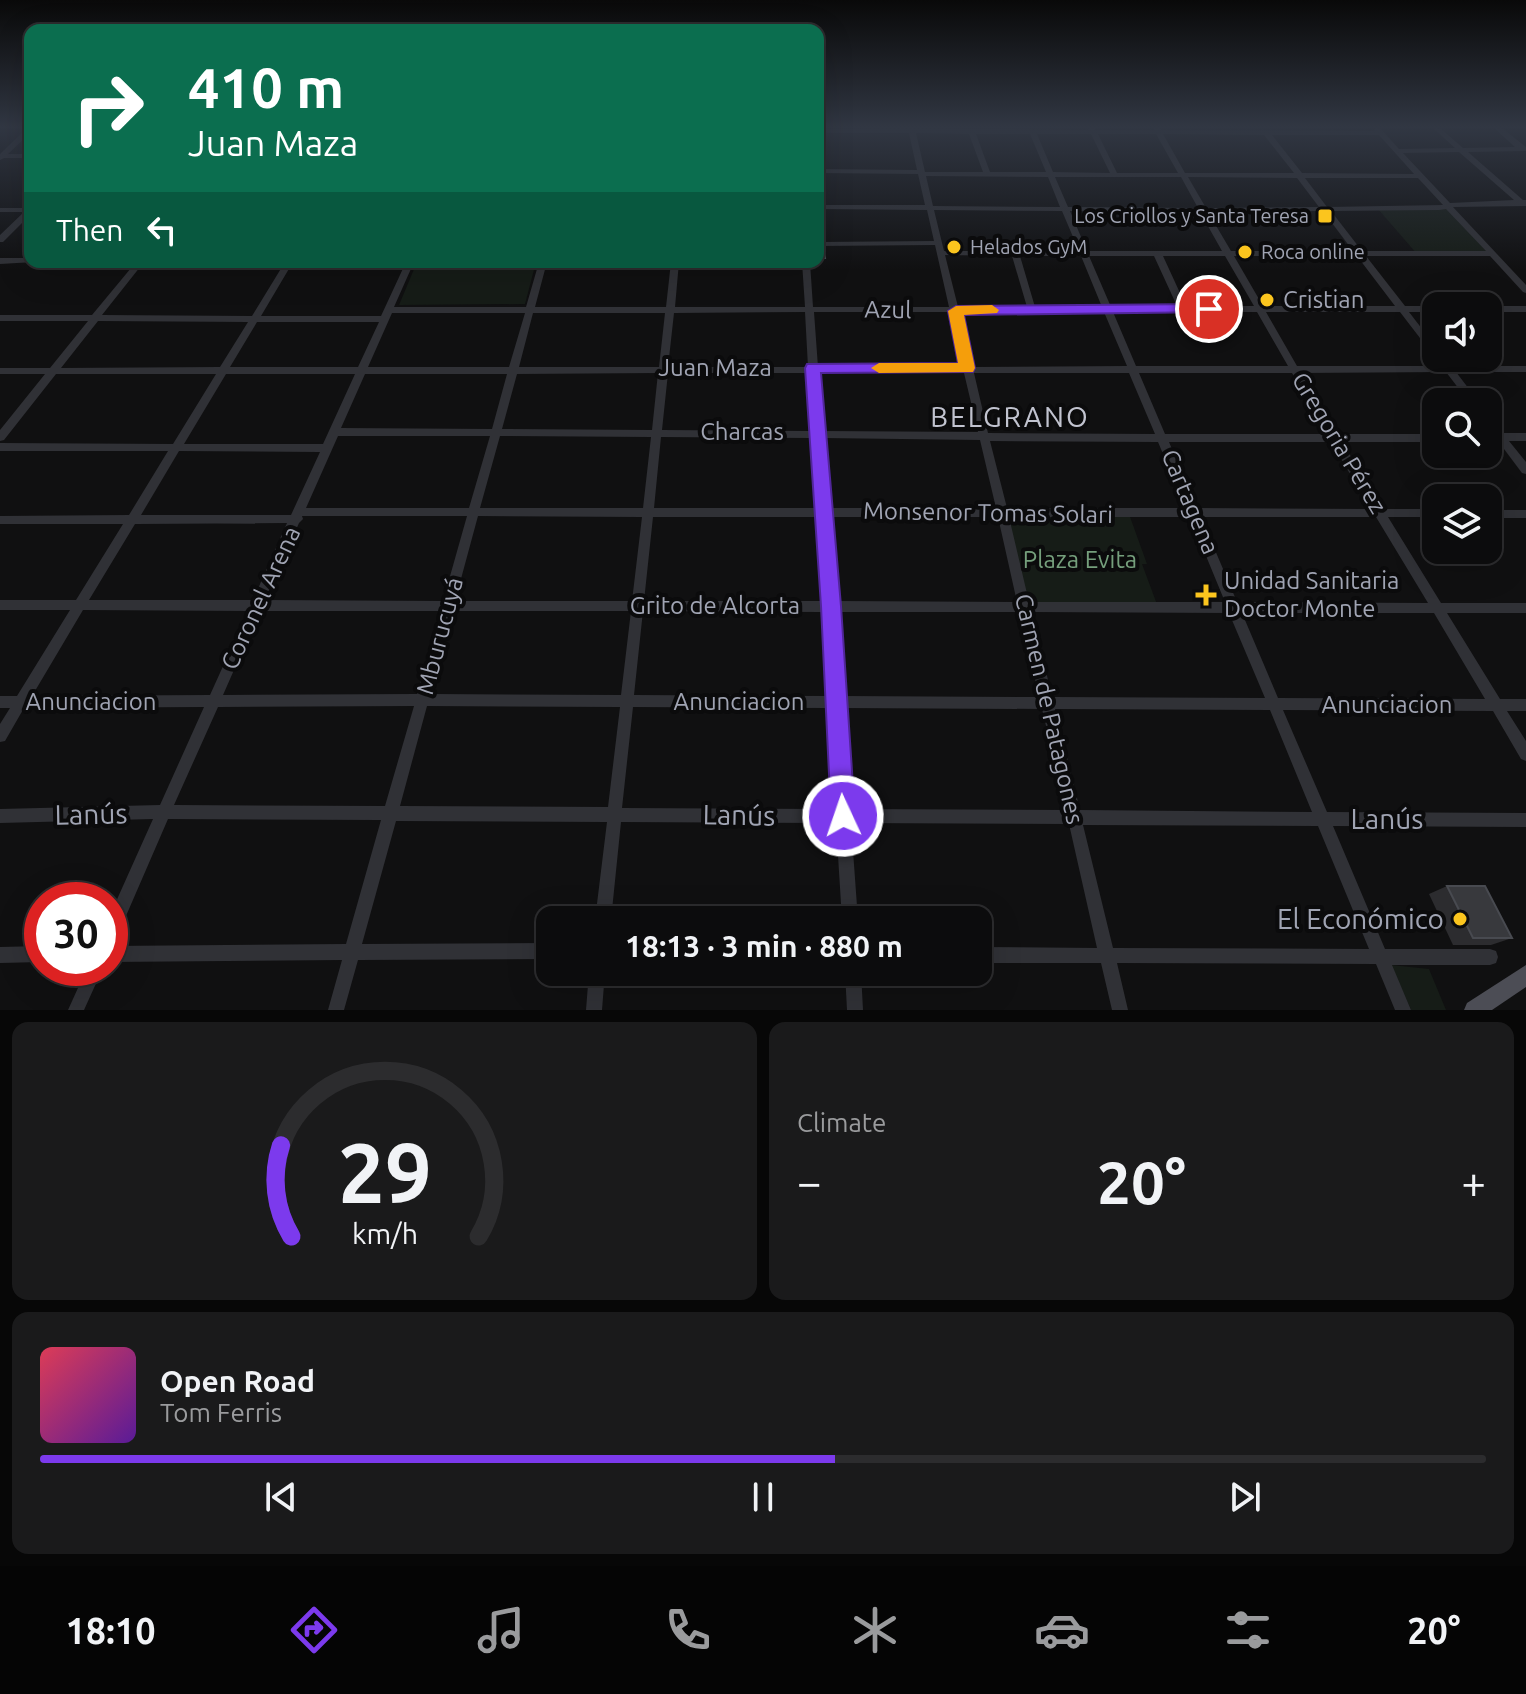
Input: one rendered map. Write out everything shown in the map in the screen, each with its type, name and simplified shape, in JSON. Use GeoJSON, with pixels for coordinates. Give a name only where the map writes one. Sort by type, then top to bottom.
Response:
{"type":"FeatureCollection","features":[{"type":"Feature","properties":{"kind":"main road"},"geometry":{"type":"LineString","coordinates":[[1474,1010],[1526,975]]}},
{"type":"Feature","properties":{"kind":"street","name":"Carmen de Patagones"},"geometry":{"type":"LineString","coordinates":[[922,175],[1120,1010]]}},
{"type":"Feature","properties":{"kind":"street","name":"Cartagena"},"geometry":{"type":"LineString","coordinates":[[1051,175],[1403,1010]]}},
{"type":"Feature","properties":{"kind":"street","name":"Gregoria Pérez"},"geometry":{"type":"LineString","coordinates":[[1184,175],[1334,438],[1526,754]]}},
{"type":"Feature","properties":{"kind":"street"},"geometry":{"type":"LineString","coordinates":[[1298,175],[1422,335]]}},
{"type":"Feature","properties":{"kind":"street"},"geometry":{"type":"LineString","coordinates":[[1314,175],[1420,176],[1526,290]]}},
{"type":"Feature","properties":{"kind":"street"},"geometry":{"type":"LineString","coordinates":[[1490,175],[1524,204]]}},
{"type":"Feature","properties":{"kind":"street"},"geometry":{"type":"LineString","coordinates":[[824,207],[1323,210],[1524,204]]}},
{"type":"Feature","properties":{"kind":"street"},"geometry":{"type":"LineString","coordinates":[[0,210],[24,210]]}},
{"type":"Feature","properties":{"kind":"street"},"geometry":{"type":"LineString","coordinates":[[0,240],[24,216]]}},
{"type":"Feature","properties":{"kind":"street"},"geometry":{"type":"LineString","coordinates":[[824,244],[939,243]]}},
{"type":"Feature","properties":{"kind":"street"},"geometry":{"type":"LineString","coordinates":[[942,253],[1491,254]]}},
{"type":"Feature","properties":{"kind":"street"},"geometry":{"type":"LineString","coordinates":[[1015,253],[1032,310]]}},
{"type":"Feature","properties":{"kind":"street"},"geometry":{"type":"LineString","coordinates":[[1157,253],[1183,309]]}},
{"type":"Feature","properties":{"kind":"street"},"geometry":{"type":"LineString","coordinates":[[0,261],[24,261]]}},
{"type":"Feature","properties":{"kind":"street"},"geometry":{"type":"LineString","coordinates":[[0,437],[135,268]]}},
{"type":"Feature","properties":{"kind":"street"},"geometry":{"type":"LineString","coordinates":[[0,736],[285,268]]}},
{"type":"Feature","properties":{"kind":"street","name":"Coronel Arena"},"geometry":{"type":"LineString","coordinates":[[128,892],[407,268]]}},
{"type":"Feature","properties":{"kind":"street","name":"Mburucuyá"},"geometry":{"type":"LineString","coordinates":[[336,1010],[541,268]]}},
{"type":"Feature","properties":{"kind":"street"},"geometry":{"type":"LineString","coordinates":[[605,906],[640,605],[674,268]]}},
{"type":"Feature","properties":{"kind":"street"},"geometry":{"type":"LineString","coordinates":[[806,268],[849,906]]}},
{"type":"Feature","properties":{"kind":"street","name":"Azul"},"geometry":{"type":"LineString","coordinates":[[0,318],[254,318],[530,308],[956,311],[1422,309]]}},
{"type":"Feature","properties":{"kind":"street"},"geometry":{"type":"LineString","coordinates":[[1502,309],[1526,309]]}},
{"type":"Feature","properties":{"kind":"street","name":"Juan Maza"},"geometry":{"type":"LineString","coordinates":[[0,371],[1422,369]]}},
{"type":"Feature","properties":{"kind":"street","name":"Juan Maza"},"geometry":{"type":"LineString","coordinates":[[1502,369],[1526,369]]}},
{"type":"Feature","properties":{"kind":"street"},"geometry":{"type":"LineString","coordinates":[[1450,372],[1463,388]]}},
{"type":"Feature","properties":{"kind":"street","name":"Charcas"},"geometry":{"type":"LineString","coordinates":[[335,432],[1422,438]]}},
{"type":"Feature","properties":{"kind":"street"},"geometry":{"type":"LineString","coordinates":[[1502,437],[1526,437]]}},
{"type":"Feature","properties":{"kind":"street"},"geometry":{"type":"LineString","coordinates":[[1502,438],[1526,470]]}},
{"type":"Feature","properties":{"kind":"street"},"geometry":{"type":"LineString","coordinates":[[0,447],[328,448]]}},
{"type":"Feature","properties":{"kind":"street","name":"Monsenor Tomas Solari"},"geometry":{"type":"LineString","coordinates":[[0,520],[131,520],[474,510],[1422,513]]}},
{"type":"Feature","properties":{"kind":"street"},"geometry":{"type":"LineString","coordinates":[[1502,514],[1526,514]]}},
{"type":"Feature","properties":{"kind":"street","name":"Grito de Alcorta"},"geometry":{"type":"LineString","coordinates":[[0,605],[1526,608]]}},
{"type":"Feature","properties":{"kind":"street","name":"Anunciacion"},"geometry":{"type":"LineString","coordinates":[[0,702],[422,700],[1526,705]]}},
{"type":"Feature","properties":{"kind":"street","name":"Lanús"},"geometry":{"type":"LineString","coordinates":[[0,816],[163,812],[1526,820]]}},
{"type":"Feature","properties":{"kind":"street"},"geometry":{"type":"LineString","coordinates":[[128,954],[536,951]]}},
{"type":"Feature","properties":{"kind":"street"},"geometry":{"type":"LineString","coordinates":[[0,955],[24,954]]}},
{"type":"Feature","properties":{"kind":"street"},"geometry":{"type":"LineString","coordinates":[[992,955],[1490,957]]}},
{"type":"Feature","properties":{"kind":"street"},"geometry":{"type":"LineString","coordinates":[[76,1010],[87,986]]}},
{"type":"Feature","properties":{"kind":"street"},"geometry":{"type":"LineString","coordinates":[[594,1010],[596,986]]}},
{"type":"Feature","properties":{"kind":"street"},"geometry":{"type":"LineString","coordinates":[[854,986],[855,1010]]}},
{"type":"Feature","properties":{"kind":"green space"},"geometry":{"type":"Polygon","coordinates":[[[1447,206],[1491,254],[1417,254],[1378,209],[1447,206]]]}},
{"type":"Feature","properties":{"kind":"green space"},"geometry":{"type":"Polygon","coordinates":[[[414,268],[534,268],[525,304],[399,305],[414,268]]]}},
{"type":"Feature","properties":{"kind":"green space","name":"Plaza Evita"},"geometry":{"type":"Polygon","coordinates":[[[1002,513],[1129,514],[1147,564],[1142,564],[1158,607],[1025,607],[1002,513]]]}},
{"type":"Feature","properties":{"kind":"green space"},"geometry":{"type":"Polygon","coordinates":[[[1391,965],[1429,969],[1446,1010],[1411,1010],[1391,965]]]}},
{"type":"Feature","properties":{"kind":"building"},"geometry":{"type":"Polygon","coordinates":[[[1447,886],[1485,886],[1512,938],[1473,938],[1447,886]]]}},
{"type":"Feature","properties":{"kind":"slow traffic"},"geometry":{"type":"LineString","coordinates":[[879,368],[967,368],[956,311],[992,310]]}},
{"type":"Feature","properties":{"kind":"place","name":"Los Criollos y Santa Teresa"},"geometry":{"type":"Point","coordinates":[1325,216]}},
{"type":"Feature","properties":{"kind":"place","name":"Helados GyM"},"geometry":{"type":"Point","coordinates":[954,247]}},
{"type":"Feature","properties":{"kind":"place","name":"Roca online"},"geometry":{"type":"Point","coordinates":[1245,252]}},
{"type":"Feature","properties":{"kind":"place","name":"Cristian"},"geometry":{"type":"Point","coordinates":[1267,300]}},
{"type":"Feature","properties":{"kind":"place","name":"Unidad Sanitaria Doctor Monte"},"geometry":{"type":"Point","coordinates":[1206,595]}},
{"type":"Feature","properties":{"kind":"place","name":"El Económico"},"geometry":{"type":"Point","coordinates":[1460,919]}},
{"type":"Feature","properties":{"kind":"district","name":"BELGRANO"},"geometry":{"type":"Point","coordinates":[1010,417]}},
{"type":"Feature","properties":{"kind":"route"},"geometry":{"type":"LineString","coordinates":[[843,816],[813,368],[967,368],[956,311],[1209,309]]}}]}
